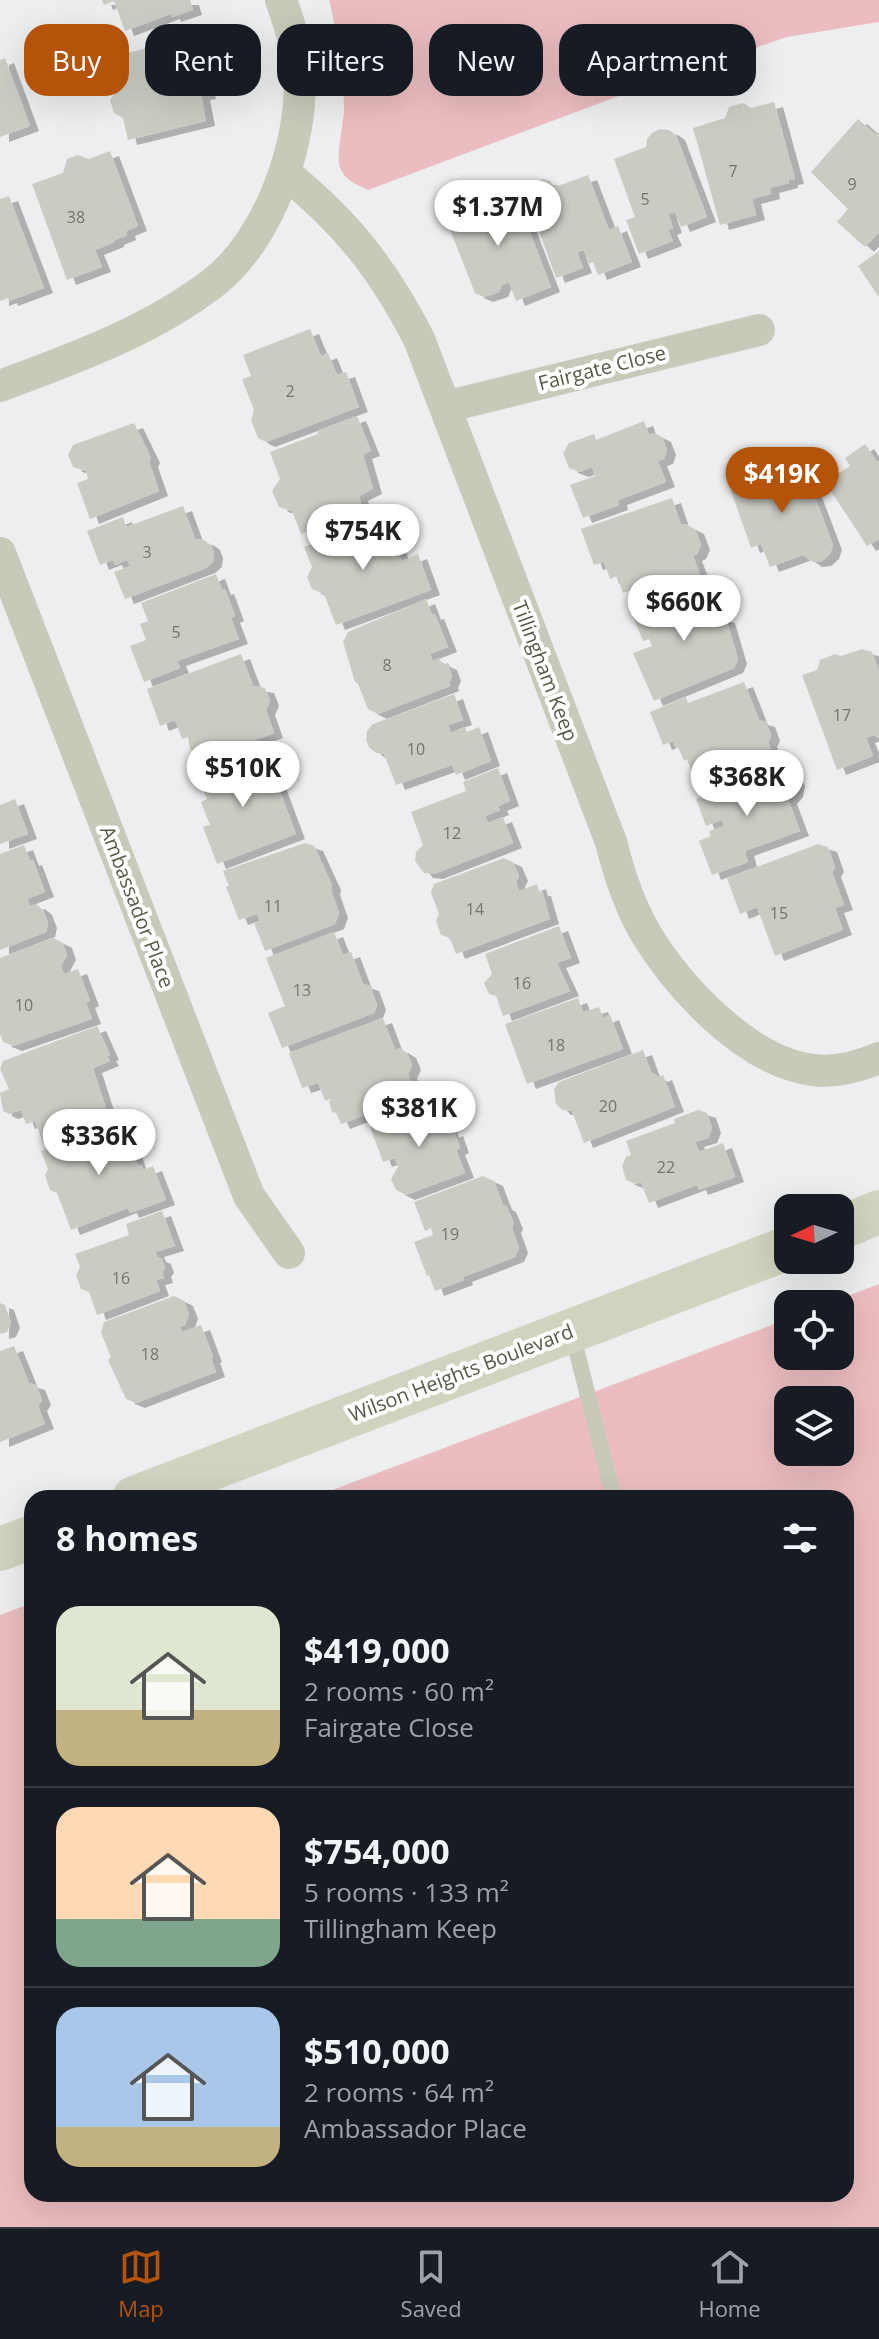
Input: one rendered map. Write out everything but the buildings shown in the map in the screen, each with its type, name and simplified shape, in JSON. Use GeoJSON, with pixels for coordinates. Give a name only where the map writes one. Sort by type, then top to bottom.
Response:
{"type":"FeatureCollection","features":[{"type":"Feature","properties":{"kind":"main road"},"geometry":{"type":"LineString","coordinates":[[854,1222],[879,1212]]}},
{"type":"Feature","properties":{"kind":"main road","name":"Wilson Heights Boulevard"},"geometry":{"type":"LineString","coordinates":[[155,1490],[774,1253]]}},
{"type":"Feature","properties":{"kind":"main road"},"geometry":{"type":"LineString","coordinates":[[0,1549],[24,1540]]}},
{"type":"Feature","properties":{"kind":"street"},"geometry":{"type":"LineString","coordinates":[[0,386],[105,347],[159,318],[215,282],[257,234],[285,173],[298,122],[299,70],[281,0]]}},
{"type":"Feature","properties":{"kind":"street","name":"Tillingham Keep"},"geometry":{"type":"LineString","coordinates":[[285,173],[320,201],[362,246],[397,296],[419,339],[611,842],[619,874],[646,933],[670,969],[723,1024],[780,1061],[812,1070],[836,1070],[879,1058]]}},
{"type":"Feature","properties":{"kind":"street","name":"Fairgate Close"},"geometry":{"type":"LineString","coordinates":[[445,407],[759,330]]}},
{"type":"Feature","properties":{"kind":"street","name":"Ambassador Place"},"geometry":{"type":"LineString","coordinates":[[0,553],[249,1196],[289,1253]]}},
{"type":"Feature","properties":{"kind":"lane"},"geometry":{"type":"LineString","coordinates":[[571,1332],[612,1490]]}},
{"type":"Feature","properties":{"kind":"shaded area"},"geometry":{"type":"Polygon","coordinates":[[[329,0],[879,0],[879,22],[787,37],[756,48],[756,24],[559,24],[559,96],[619,96],[368,190],[348,179],[340,167],[343,96],[413,96],[413,24],[334,24],[329,0]]]}},
{"type":"Feature","properties":{"kind":"shaded area"},"geometry":{"type":"Polygon","coordinates":[[[879,1284],[879,2227],[0,2227],[0,1615],[24,1606],[24,2202],[854,2202],[854,1490],[332,1490],[774,1324],[774,1370],[854,1370],[854,1294],[879,1284]]]}}]}
